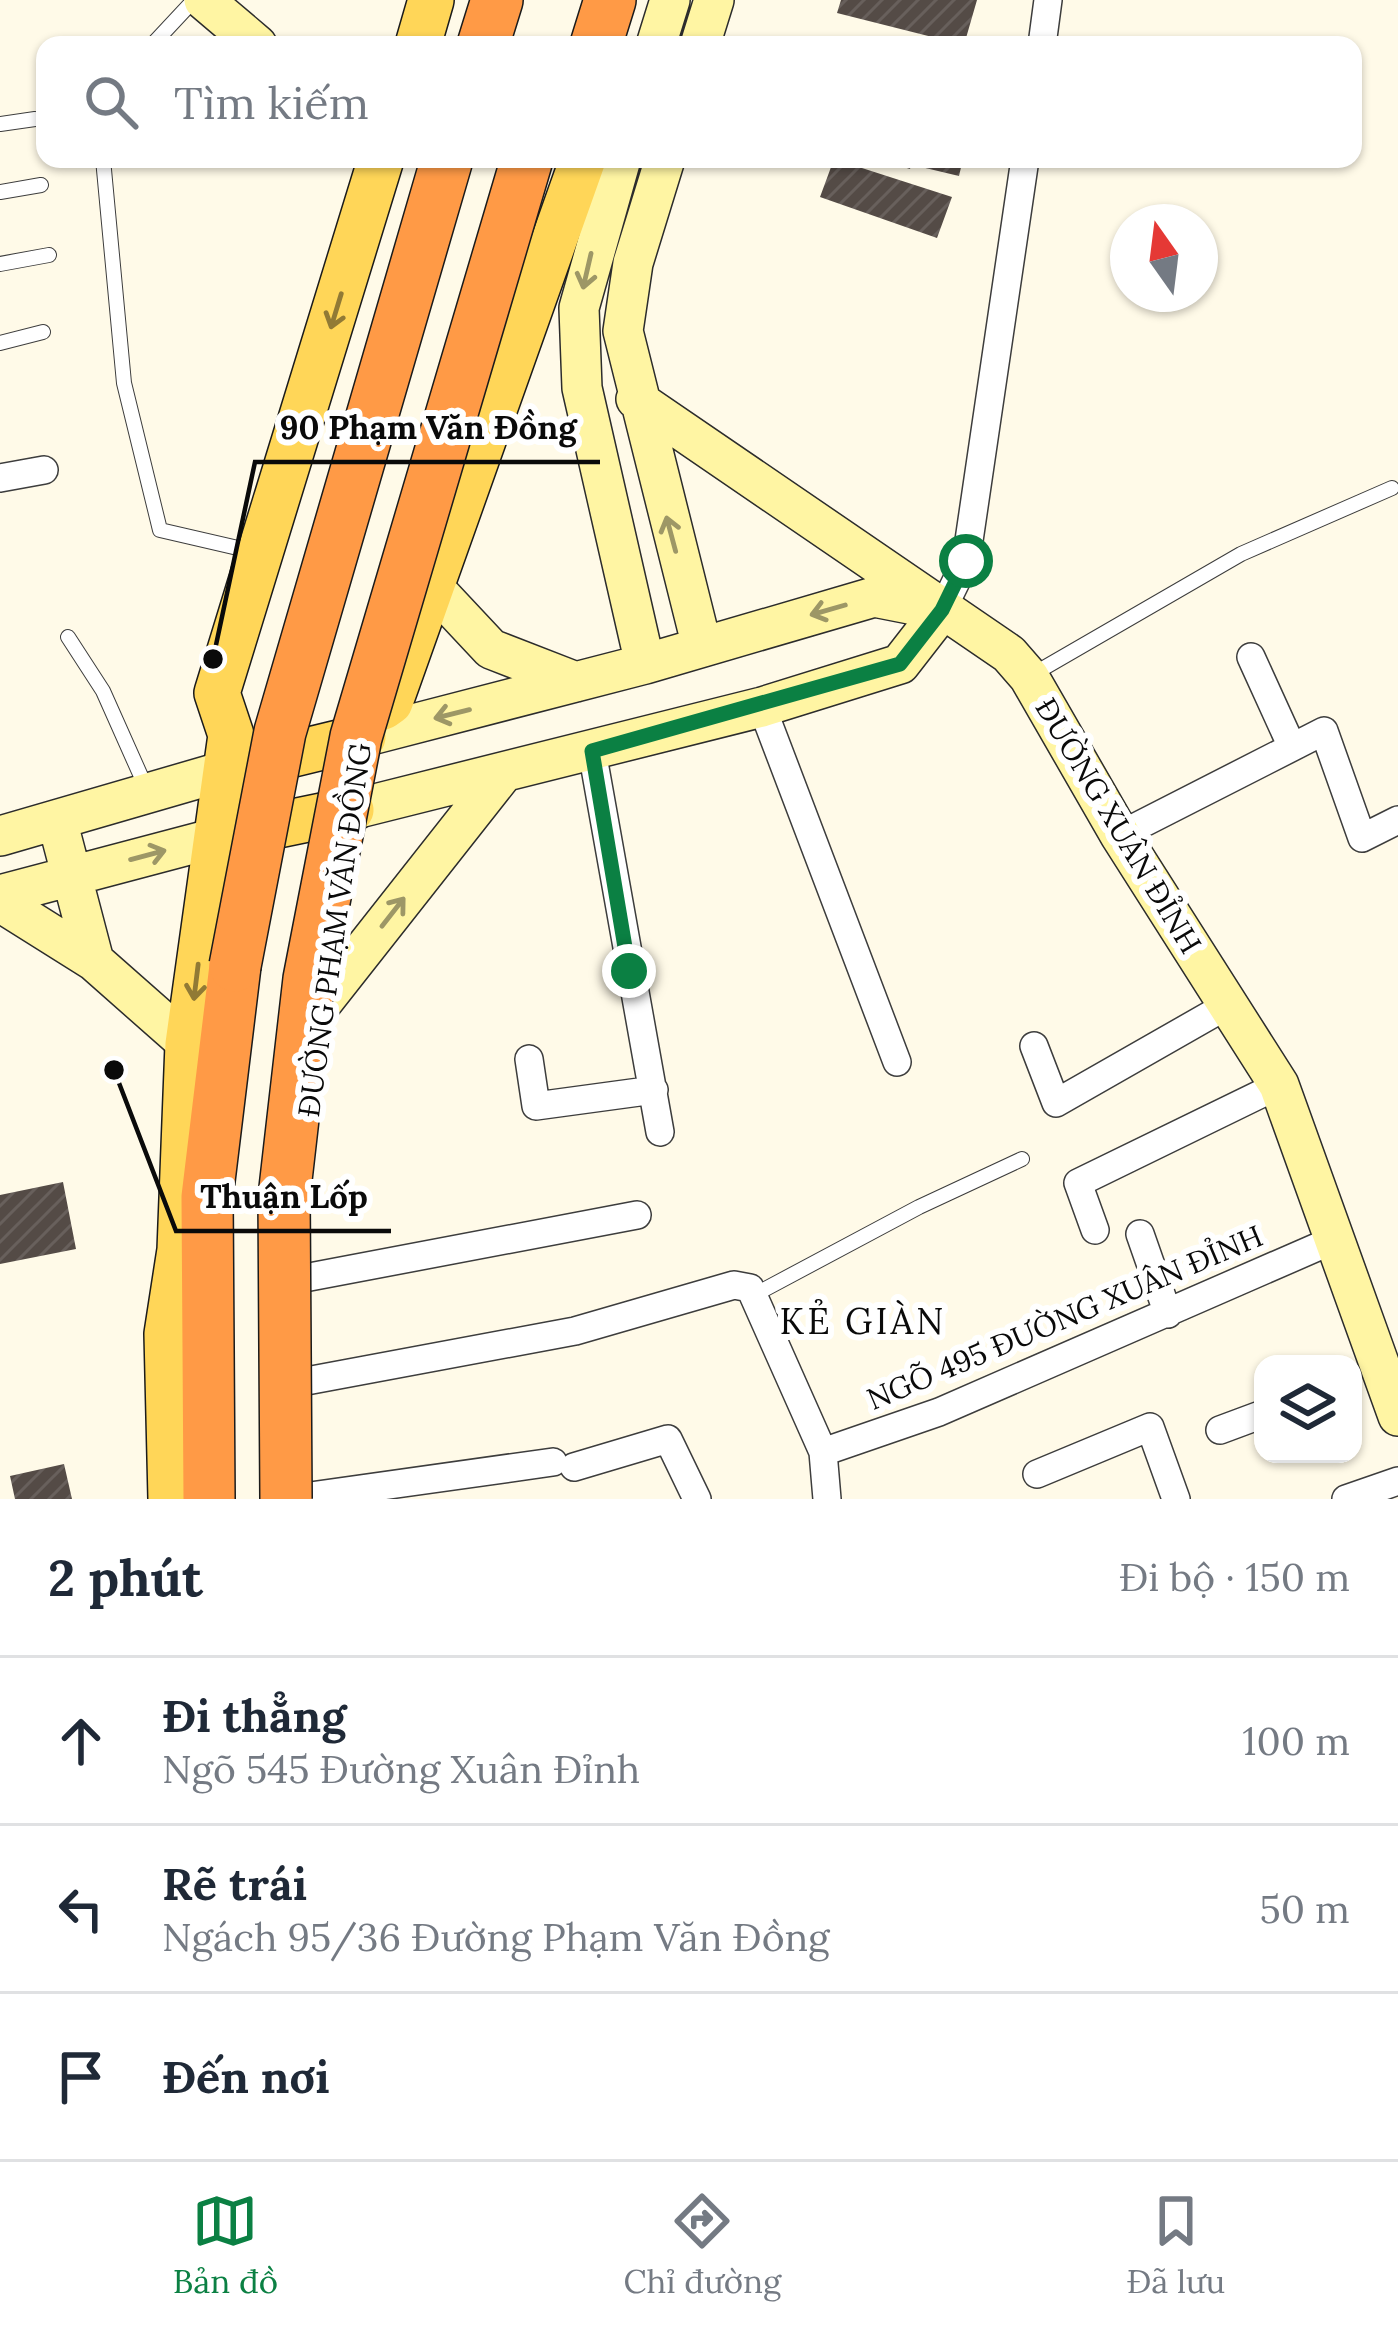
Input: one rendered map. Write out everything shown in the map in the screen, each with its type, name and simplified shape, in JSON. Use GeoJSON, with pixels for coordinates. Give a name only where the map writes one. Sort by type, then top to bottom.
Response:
{"type":"FeatureCollection","features":[{"type":"Feature","properties":{"kind":"highway"},"geometry":{"type":"LineString","coordinates":[[453,36],[464,0]]}},
{"type":"Feature","properties":{"kind":"highway"},"geometry":{"type":"LineString","coordinates":[[485,36],[496,0]]}},
{"type":"Feature","properties":{"kind":"highway"},"geometry":{"type":"LineString","coordinates":[[565,36],[577,0]]}},
{"type":"Feature","properties":{"kind":"highway"},"geometry":{"type":"LineString","coordinates":[[599,36],[610,0]]}},
{"type":"Feature","properties":{"kind":"highway"},"geometry":{"type":"LineString","coordinates":[[204,1499],[207,1197],[267,728],[302,554],[412,168]]}},
{"type":"Feature","properties":{"kind":"highway"},"geometry":{"type":"LineString","coordinates":[[235,966],[280,732],[444,168]]}},
{"type":"Feature","properties":{"kind":"highway"},"geometry":{"type":"LineString","coordinates":[[297,1498],[284,1197],[309,980],[362,731],[524,168]]}},
{"type":"Feature","properties":{"kind":"highway"},"geometry":{"type":"LineString","coordinates":[[362,731],[512,310],[557,168]]}},
{"type":"Feature","properties":{"kind":"main road"},"geometry":{"type":"LineString","coordinates":[[421,36],[431,0]]}},
{"type":"Feature","properties":{"kind":"main road"},"geometry":{"type":"LineString","coordinates":[[467,36],[477,0]]}},
{"type":"Feature","properties":{"kind":"main road"},"geometry":{"type":"LineString","coordinates":[[577,36],[588,0]]}},
{"type":"Feature","properties":{"kind":"main road"},"geometry":{"type":"LineString","coordinates":[[622,36],[633,0]]}},
{"type":"Feature","properties":{"kind":"main road"},"geometry":{"type":"LineString","coordinates":[[171,1499],[166,1334],[180,1250],[188,1044],[228,753],[217,693],[378,168]]}},
{"type":"Feature","properties":{"kind":"main road"},"geometry":{"type":"LineString","coordinates":[[228,753],[278,709],[314,558],[426,168]]}},
{"type":"Feature","properties":{"kind":"main road","name":"ĐƯỜNG PHẠM VĂN ĐỒNG"},"geometry":{"type":"LineString","coordinates":[[297,1498],[302,1382],[300,1186],[320,1004],[362,731],[357,698],[535,168]]}},
{"type":"Feature","properties":{"kind":"main road","name":"ĐƯỜNG PHẠM VĂN ĐỒNG"},"geometry":{"type":"LineString","coordinates":[[362,731],[390,702],[580,168]]}},
{"type":"Feature","properties":{"kind":"main road"},"geometry":{"type":"LineString","coordinates":[[228,753],[362,731]]}},
{"type":"Feature","properties":{"kind":"main road"},"geometry":{"type":"LineString","coordinates":[[215,838],[351,810]]}},
{"type":"Feature","properties":{"kind":"main road"},"geometry":{"type":"LineString","coordinates":[[180,1250],[196,1333],[204,1499]]}},
{"type":"Feature","properties":{"kind":"street"},"geometry":{"type":"LineString","coordinates":[[204,0],[246,36]]}},
{"type":"Feature","properties":{"kind":"street"},"geometry":{"type":"LineString","coordinates":[[659,36],[670,0]]}},
{"type":"Feature","properties":{"kind":"street"},"geometry":{"type":"LineString","coordinates":[[703,36],[714,0]]}},
{"type":"Feature","properties":{"kind":"street"},"geometry":{"type":"LineString","coordinates":[[1043,36],[1048,0]]}},
{"type":"Feature","properties":{"kind":"street"},"geometry":{"type":"LineString","coordinates":[[618,168],[579,308],[582,388],[645,664]]}},
{"type":"Feature","properties":{"kind":"street"},"geometry":{"type":"LineString","coordinates":[[662,168],[633,263],[622,331],[702,647]]}},
{"type":"Feature","properties":{"kind":"street"},"geometry":{"type":"LineString","coordinates":[[351,810],[762,707],[900,664],[942,610],[966,561],[1024,168]]}},
{"type":"Feature","properties":{"kind":"street","name":"ĐƯỜNG XUÂN ĐỈNH"},"geometry":{"type":"LineString","coordinates":[[636,398],[1009,654],[1029,677],[1120,835],[1279,1085],[1331,1241],[1366,1376],[1398,1416]]}},
{"type":"Feature","properties":{"kind":"street"},"geometry":{"type":"LineString","coordinates":[[0,478],[44,470]]}},
{"type":"Feature","properties":{"kind":"street"},"geometry":{"type":"LineString","coordinates":[[431,585],[491,649],[576,682]]}},
{"type":"Feature","properties":{"kind":"street"},"geometry":{"type":"LineString","coordinates":[[362,731],[645,664],[874,597],[942,610]]}},
{"type":"Feature","properties":{"kind":"street"},"geometry":{"type":"LineString","coordinates":[[1251,658],[1292,747]]}},
{"type":"Feature","properties":{"kind":"street"},"geometry":{"type":"LineString","coordinates":[[762,707],[898,1062]]}},
{"type":"Feature","properties":{"kind":"street"},"geometry":{"type":"LineString","coordinates":[[1120,835],[1324,731],[1362,838],[1398,820]]}},
{"type":"Feature","properties":{"kind":"street"},"geometry":{"type":"LineString","coordinates":[[592,751],[660,1132]]}},
{"type":"Feature","properties":{"kind":"street"},"geometry":{"type":"LineString","coordinates":[[0,836],[148,793],[228,753]]}},
{"type":"Feature","properties":{"kind":"street"},"geometry":{"type":"LineString","coordinates":[[320,1004],[503,773]]}},
{"type":"Feature","properties":{"kind":"street"},"geometry":{"type":"LineString","coordinates":[[57,820],[94,961]]}},
{"type":"Feature","properties":{"kind":"street"},"geometry":{"type":"LineString","coordinates":[[0,899],[215,838]]}},
{"type":"Feature","properties":{"kind":"street"},"geometry":{"type":"LineString","coordinates":[[0,899],[94,961],[188,1044]]}},
{"type":"Feature","properties":{"kind":"street"},"geometry":{"type":"LineString","coordinates":[[1034,1046],[1056,1103],[1226,1006]]}},
{"type":"Feature","properties":{"kind":"street"},"geometry":{"type":"LineString","coordinates":[[529,1059],[536,1106],[654,1090]]}},
{"type":"Feature","properties":{"kind":"street"},"geometry":{"type":"LineString","coordinates":[[1095,1229],[1078,1184],[1279,1085]]}},
{"type":"Feature","properties":{"kind":"street"},"geometry":{"type":"LineString","coordinates":[[299,1279],[637,1215]]}},
{"type":"Feature","properties":{"kind":"street"},"geometry":{"type":"LineString","coordinates":[[1140,1234],[1168,1313]]}},
{"type":"Feature","properties":{"kind":"street","name":"NGÕ 495 ĐƯỜNG XUÂN ĐỈNH"},"geometry":{"type":"LineString","coordinates":[[824,1452],[939,1412],[1331,1241]]}},
{"type":"Feature","properties":{"kind":"street"},"geometry":{"type":"LineString","coordinates":[[302,1382],[575,1331],[734,1285],[750,1288],[824,1452],[827,1499]]}},
{"type":"Feature","properties":{"kind":"street"},"geometry":{"type":"LineString","coordinates":[[1220,1430],[1254,1417]]}},
{"type":"Feature","properties":{"kind":"street"},"geometry":{"type":"LineString","coordinates":[[1037,1474],[1150,1427],[1176,1499]]}},
{"type":"Feature","properties":{"kind":"street"},"geometry":{"type":"LineString","coordinates":[[297,1498],[563,1465],[668,1438],[697,1499]]}},
{"type":"Feature","properties":{"kind":"street"},"geometry":{"type":"LineString","coordinates":[[1346,1499],[1398,1481]]}},
{"type":"Feature","properties":{"kind":"lane"},"geometry":{"type":"LineString","coordinates":[[160,36],[194,0]]}},
{"type":"Feature","properties":{"kind":"lane"},"geometry":{"type":"LineString","coordinates":[[0,124],[35,119]]}},
{"type":"Feature","properties":{"kind":"lane"},"geometry":{"type":"LineString","coordinates":[[105,168],[124,382],[160,530],[263,554]]}},
{"type":"Feature","properties":{"kind":"lane"},"geometry":{"type":"LineString","coordinates":[[0,192],[40,185]]}},
{"type":"Feature","properties":{"kind":"lane"},"geometry":{"type":"LineString","coordinates":[[0,264],[49,255]]}},
{"type":"Feature","properties":{"kind":"lane"},"geometry":{"type":"LineString","coordinates":[[0,343],[44,332]]}},
{"type":"Feature","properties":{"kind":"lane"},"geometry":{"type":"LineString","coordinates":[[1029,677],[1241,554],[1392,488]]}},
{"type":"Feature","properties":{"kind":"lane"},"geometry":{"type":"LineString","coordinates":[[68,638],[103,691],[148,793]]}},
{"type":"Feature","properties":{"kind":"lane"},"geometry":{"type":"LineString","coordinates":[[754,1295],[919,1207],[1022,1159]]}},
{"type":"Feature","properties":{"kind":"building"},"geometry":{"type":"Polygon","coordinates":[[[841,0],[977,0],[967,36],[928,36],[837,13],[841,0]]]}},
{"type":"Feature","properties":{"kind":"building"},"geometry":{"type":"Polygon","coordinates":[[[831,168],[862,168],[952,197],[937,238],[820,197],[831,168]]]}},
{"type":"Feature","properties":{"kind":"building"},"geometry":{"type":"Polygon","coordinates":[[[925,168],[961,168],[959,176],[925,168]]]}},
{"type":"Feature","properties":{"kind":"building"},"geometry":{"type":"Polygon","coordinates":[[[63,1182],[76,1249],[0,1264],[0,1195],[63,1182]]]}},
{"type":"Feature","properties":{"kind":"building"},"geometry":{"type":"Polygon","coordinates":[[[64,1464],[72,1499],[15,1499],[10,1476],[64,1464]]]}},
{"type":"Feature","properties":{"kind":"place","name":"90 Phạm Văn Đồng"},"geometry":{"type":"Point","coordinates":[213,659]}},
{"type":"Feature","properties":{"kind":"place","name":"Thuận Lốp"},"geometry":{"type":"Point","coordinates":[114,1070]}},
{"type":"Feature","properties":{"kind":"district","name":"KẺ GIÀN"},"geometry":{"type":"Point","coordinates":[863,1321]}},
{"type":"Feature","properties":{"kind":"route"},"geometry":{"type":"LineString","coordinates":[[629,971],[592,751],[762,707],[900,664],[942,610],[966,561]]}}]}
